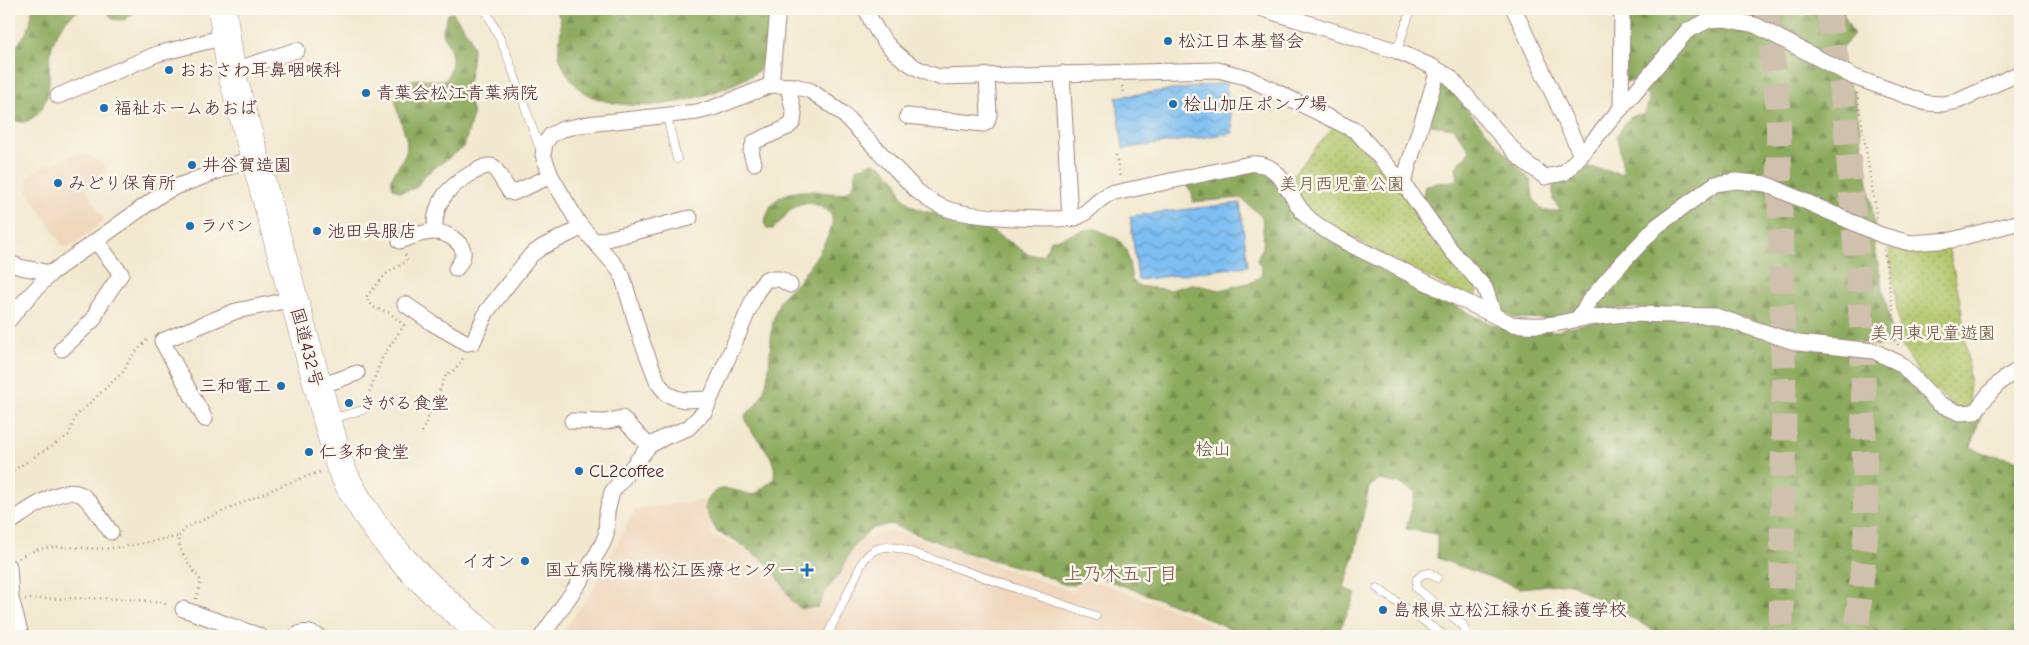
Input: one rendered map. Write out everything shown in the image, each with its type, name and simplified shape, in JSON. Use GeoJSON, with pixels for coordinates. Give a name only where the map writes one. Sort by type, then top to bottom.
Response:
{"type":"FeatureCollection","features":[{"type":"Feature","properties":{"kind":"highway","name":"国道432号"},"geometry":{"type":"LineString","coordinates":[[222,9],[232,71],[340,466],[351,491],[389,545],[409,569],[474,633]]}},
{"type":"Feature","properties":{"kind":"street"},"geometry":{"type":"LineString","coordinates":[[771,85],[778,9]]}},
{"type":"Feature","properties":{"kind":"street"},"geometry":{"type":"LineString","coordinates":[[866,9],[884,41],[895,52],[916,68],[939,77],[1218,70],[1246,77],[1356,131],[1403,183],[1451,250],[1484,288],[1494,315]]}},
{"type":"Feature","properties":{"kind":"street"},"geometry":{"type":"LineString","coordinates":[[1263,9],[1397,51],[1450,77],[1521,159],[1545,177],[1564,173],[1687,31],[1709,20],[1724,19],[1755,25],[1854,76],[1926,103],[1943,104],[1958,100],[2020,73]]}},
{"type":"Feature","properties":{"kind":"street"},"geometry":{"type":"LineString","coordinates":[[1514,9],[1581,155]]}},
{"type":"Feature","properties":{"kind":"street"},"geometry":{"type":"LineString","coordinates":[[1621,109],[1622,9]]}},
{"type":"Feature","properties":{"kind":"street"},"geometry":{"type":"LineString","coordinates":[[58,96],[157,54],[225,36]]}},
{"type":"Feature","properties":{"kind":"street"},"geometry":{"type":"LineString","coordinates":[[232,71],[297,50]]}},
{"type":"Feature","properties":{"kind":"street"},"geometry":{"type":"LineString","coordinates":[[1403,183],[1436,80],[1433,67]]}},
{"type":"Feature","properties":{"kind":"street"},"geometry":{"type":"LineString","coordinates":[[1062,73],[1070,219]]}},
{"type":"Feature","properties":{"kind":"street"},"geometry":{"type":"LineString","coordinates":[[907,116],[984,124],[987,122],[989,115],[987,76]]}},
{"type":"Feature","properties":{"kind":"street"},"geometry":{"type":"LineString","coordinates":[[709,399],[684,400],[676,398],[658,383],[641,339],[622,275],[616,265],[581,228],[551,176],[543,155],[545,143],[551,135],[563,129],[588,124],[668,117],[713,108],[771,85],[788,86],[811,91],[842,113],[917,191],[941,207],[978,215],[1070,219],[1081,216],[1105,196],[1257,164],[1269,166],[1286,184],[1302,213],[1336,237],[1512,324],[1550,326],[1578,319],[1625,314],[1716,316],[1798,343],[1874,351],[1901,364],[1938,403],[1959,413],[1975,412],[1989,392],[2013,372],[2020,370]]}},
{"type":"Feature","properties":{"kind":"street"},"geometry":{"type":"LineString","coordinates":[[754,163],[751,152],[754,142],[788,128],[793,122],[794,114],[788,86]]}},
{"type":"Feature","properties":{"kind":"street"},"geometry":{"type":"LineString","coordinates":[[9,320],[20,304],[51,273],[169,190],[255,157]]}},
{"type":"Feature","properties":{"kind":"street"},"geometry":{"type":"LineString","coordinates":[[435,232],[434,220],[446,191],[482,167],[494,166],[510,192],[513,193],[551,176]]}},
{"type":"Feature","properties":{"kind":"street"},"geometry":{"type":"LineString","coordinates":[[1578,319],[1590,301],[1620,265],[1657,226],[1714,184],[1736,181],[1766,184],[1881,235],[1910,243],[1952,240],[2020,222]]}},
{"type":"Feature","properties":{"kind":"street"},"geometry":{"type":"LineString","coordinates":[[595,242],[690,218]]}},
{"type":"Feature","properties":{"kind":"street"},"geometry":{"type":"LineString","coordinates":[[405,304],[432,323],[470,343],[475,340],[487,311],[531,255],[542,247],[581,228]]}},
{"type":"Feature","properties":{"kind":"street"},"geometry":{"type":"LineString","coordinates":[[400,241],[435,232],[447,234],[462,246],[463,256],[456,269]]}},
{"type":"Feature","properties":{"kind":"street"},"geometry":{"type":"LineString","coordinates":[[62,349],[94,319],[98,308],[121,274],[96,241]]}},
{"type":"Feature","properties":{"kind":"street"},"geometry":{"type":"LineString","coordinates":[[9,263],[51,273]]}},
{"type":"Feature","properties":{"kind":"street"},"geometry":{"type":"LineString","coordinates":[[542,636],[583,577],[603,543],[606,535],[608,506],[612,492],[649,446],[688,428],[705,411],[761,284],[766,279],[772,278],[780,279],[790,285]]}},
{"type":"Feature","properties":{"kind":"street"},"geometry":{"type":"LineString","coordinates":[[205,418],[162,341],[245,308],[294,299]]}},
{"type":"Feature","properties":{"kind":"street"},"geometry":{"type":"LineString","coordinates":[[318,387],[357,373]]}},
{"type":"Feature","properties":{"kind":"street"},"geometry":{"type":"LineString","coordinates":[[572,421],[605,422],[622,418],[649,446]]}},
{"type":"Feature","properties":{"kind":"street"},"geometry":{"type":"LineString","coordinates":[[9,523],[56,494],[70,492],[76,493],[87,500],[111,532]]}},
{"type":"Feature","properties":{"kind":"street"},"geometry":{"type":"LineString","coordinates":[[11,564],[10,598],[21,636]]}},
{"type":"Feature","properties":{"kind":"street"},"geometry":{"type":"LineString","coordinates":[[188,611],[257,636]]}},
{"type":"Feature","properties":{"kind":"street"},"geometry":{"type":"LineString","coordinates":[[296,636],[299,633],[307,632],[318,636]]}},
{"type":"Feature","properties":{"kind":"lane"},"geometry":{"type":"LineString","coordinates":[[486,9],[508,58],[529,121],[543,155]]}},
{"type":"Feature","properties":{"kind":"lane"},"geometry":{"type":"LineString","coordinates":[[1397,51],[1411,9]]}},
{"type":"Feature","properties":{"kind":"lane"},"geometry":{"type":"LineString","coordinates":[[668,117],[677,159]]}},
{"type":"Feature","properties":{"kind":"lane"},"geometry":{"type":"LineString","coordinates":[[327,421],[363,410]]}},
{"type":"Feature","properties":{"kind":"lane"},"geometry":{"type":"LineString","coordinates":[[827,636],[863,561],[868,554],[880,547],[902,550],[1096,616]]}},
{"type":"Feature","properties":{"kind":"lane"},"geometry":{"type":"LineString","coordinates":[[1437,578],[1430,573],[1420,575],[1417,579],[1417,590],[1463,625],[1467,636]]}},
{"type":"Feature","properties":{"kind":"lane"},"geometry":{"type":"LineString","coordinates":[[1376,588],[1445,636]]}},
{"type":"Feature","properties":{"kind":"path"},"geometry":{"type":"LineString","coordinates":[[1116,155],[1122,191]]}},
{"type":"Feature","properties":{"kind":"path"},"geometry":{"type":"LineString","coordinates":[[363,410],[382,358],[404,325],[390,313],[373,307],[366,297],[387,273],[406,261],[400,241]]}},
{"type":"Feature","properties":{"kind":"path"},"geometry":{"type":"LineString","coordinates":[[9,473],[69,435],[74,417],[124,371],[125,366],[144,342],[152,336],[156,336],[162,341]]}},
{"type":"Feature","properties":{"kind":"path"},"geometry":{"type":"LineString","coordinates":[[422,432],[446,375],[456,369],[466,355]]}},
{"type":"Feature","properties":{"kind":"path"},"geometry":{"type":"LineString","coordinates":[[11,564],[31,550],[49,546],[115,548],[178,537],[187,527],[283,485],[311,474],[340,466]]}},
{"type":"Feature","properties":{"kind":"path"},"geometry":{"type":"LineString","coordinates":[[10,598],[144,601],[188,611],[201,581],[184,558],[178,537]]}},
{"type":"Feature","properties":{"kind":"shaded area"},"geometry":{"type":"Polygon","coordinates":[[[83,152],[105,166],[107,170],[84,185],[104,220],[75,243],[64,248],[27,190],[29,176],[40,168],[83,152]]]}},
{"type":"Feature","properties":{"kind":"shaded area","name":"国立病院機構松江医療センター"},"geometry":{"type":"Polygon","coordinates":[[[708,500],[712,536],[780,562],[892,530],[1073,592],[1086,578],[1186,614],[1233,636],[560,636],[593,589],[635,509],[708,500]]]}},
{"type":"Feature","properties":{"kind":"green space"},"geometry":{"type":"Polygon","coordinates":[[[32,9],[83,9],[66,20],[55,37],[51,50],[48,92],[42,108],[29,120],[20,122],[9,118],[9,54],[22,39],[28,28],[32,9]]]}},
{"type":"Feature","properties":{"kind":"green space"},"geometry":{"type":"Polygon","coordinates":[[[104,9],[140,9],[124,20],[113,19],[104,9]]]}},
{"type":"Feature","properties":{"kind":"green space"},"geometry":{"type":"Polygon","coordinates":[[[555,9],[772,9],[769,41],[765,57],[758,71],[726,87],[690,99],[672,103],[634,105],[592,97],[574,83],[564,69],[560,59],[561,25],[555,9]]]}},
{"type":"Feature","properties":{"kind":"green space"},"geometry":{"type":"Polygon","coordinates":[[[1628,9],[1846,9],[1843,14],[1854,35],[1830,60],[1854,92],[1875,227],[1874,244],[1894,342],[1890,346],[1832,342],[1792,334],[1723,310],[1640,308],[1589,310],[1557,319],[1514,318],[1501,311],[1489,284],[1459,249],[1422,200],[1425,185],[1458,180],[1456,167],[1470,151],[1454,128],[1430,125],[1441,85],[1454,89],[1468,111],[1531,181],[1533,198],[1543,211],[1561,211],[1553,200],[1553,182],[1584,160],[1591,168],[1624,174],[1617,135],[1631,116],[1645,114],[1649,100],[1639,80],[1625,82],[1628,9]]]}},
{"type":"Feature","properties":{"kind":"green space"},"geometry":{"type":"Polygon","coordinates":[[[453,13],[469,35],[473,48],[467,88],[473,115],[464,147],[425,175],[416,188],[400,192],[393,188],[391,179],[405,155],[407,143],[396,102],[397,93],[402,86],[413,80],[447,79],[452,55],[442,32],[448,14],[453,13]]]}},
{"type":"Feature","properties":{"kind":"green space","name":"美月西児童公園"},"geometry":{"type":"Polygon","coordinates":[[[1334,126],[1346,132],[1388,174],[1477,291],[1475,297],[1471,298],[1386,257],[1313,215],[1288,181],[1334,126]]]}},
{"type":"Feature","properties":{"kind":"green space","name":"桧山"},"geometry":{"type":"Polygon","coordinates":[[[871,163],[881,165],[897,181],[901,194],[910,205],[923,211],[975,222],[1029,255],[1043,255],[1052,239],[1059,239],[1084,230],[1096,229],[1119,240],[1127,251],[1132,280],[1138,286],[1170,290],[1192,284],[1220,290],[1252,282],[1261,276],[1262,269],[1257,260],[1264,242],[1262,217],[1241,198],[1193,202],[1192,192],[1186,186],[1195,180],[1260,168],[1269,172],[1332,238],[1433,295],[1491,324],[1512,330],[1559,331],[1566,327],[1607,320],[1715,319],[1874,353],[1901,366],[1936,404],[1982,413],[1971,447],[1980,452],[2020,461],[2020,636],[1660,636],[1660,634],[1569,583],[1520,588],[1437,558],[1437,534],[1406,529],[1416,492],[1401,484],[1379,480],[1369,487],[1355,553],[1344,588],[1356,594],[1339,631],[1332,636],[1246,636],[1186,609],[1097,576],[1089,574],[1074,585],[1063,584],[1036,572],[963,552],[890,524],[870,529],[851,549],[841,572],[825,592],[818,607],[801,609],[792,601],[771,566],[735,540],[717,532],[705,509],[708,500],[718,490],[730,489],[754,495],[774,479],[772,460],[750,429],[745,415],[756,404],[764,391],[768,377],[774,317],[780,300],[797,283],[813,261],[825,242],[832,224],[832,218],[827,210],[811,203],[804,203],[793,208],[773,229],[767,229],[764,222],[770,208],[778,198],[795,192],[846,192],[855,181],[856,169],[871,163]]]}},
{"type":"Feature","properties":{"kind":"green space","name":"美月東児童遊園"},"geometry":{"type":"Polygon","coordinates":[[[1948,247],[1964,327],[1970,408],[1957,408],[1925,383],[1902,346],[1889,249],[1948,247]]]}},
{"type":"Feature","properties":{"kind":"water","name":"桧山加圧ポンプ場"},"geometry":{"type":"Polygon","coordinates":[[[1226,83],[1233,133],[1123,149],[1116,97],[1226,83]]]}},
{"type":"Feature","properties":{"kind":"water"},"geometry":{"type":"Polygon","coordinates":[[[1240,203],[1248,266],[1138,280],[1130,216],[1240,203]]]}},
{"type":"Feature","properties":{"kind":"tunnel"},"geometry":{"type":"LineString","coordinates":[[1767,9],[1778,105],[1784,397],[1781,636]]}},
{"type":"Feature","properties":{"kind":"tunnel"},"geometry":{"type":"LineString","coordinates":[[1828,9],[1845,113],[1862,327],[1866,533],[1856,636]]}},
{"type":"Feature","properties":{"kind":"place","name":"松江日本基督会"},"geometry":{"type":"Point","coordinates":[1168,41]}},
{"type":"Feature","properties":{"kind":"place","name":"おおさわ耳鼻咽喉科"},"geometry":{"type":"Point","coordinates":[169,70]}},
{"type":"Feature","properties":{"kind":"place","name":"青葉会松江青葉病院"},"geometry":{"type":"Point","coordinates":[366,93]}},
{"type":"Feature","properties":{"kind":"place","name":"桧山加圧ポンプ場"},"geometry":{"type":"Point","coordinates":[1173,104]}},
{"type":"Feature","properties":{"kind":"place","name":"福祉ホームあおば"},"geometry":{"type":"Point","coordinates":[104,108]}},
{"type":"Feature","properties":{"kind":"place","name":"井谷賀造園"},"geometry":{"type":"Point","coordinates":[192,165]}},
{"type":"Feature","properties":{"kind":"place","name":"みどり保育所"},"geometry":{"type":"Point","coordinates":[58,183]}},
{"type":"Feature","properties":{"kind":"place","name":"ラパン"},"geometry":{"type":"Point","coordinates":[190,226]}},
{"type":"Feature","properties":{"kind":"place","name":"池田呉服店"},"geometry":{"type":"Point","coordinates":[317,231]}},
{"type":"Feature","properties":{"kind":"place","name":"三和電工"},"geometry":{"type":"Point","coordinates":[281,386]}},
{"type":"Feature","properties":{"kind":"place","name":"きがる食堂"},"geometry":{"type":"Point","coordinates":[349,403]}},
{"type":"Feature","properties":{"kind":"place","name":"仁多和食堂"},"geometry":{"type":"Point","coordinates":[309,452]}},
{"type":"Feature","properties":{"kind":"place","name":"CL2coffee"},"geometry":{"type":"Point","coordinates":[579,471]}},
{"type":"Feature","properties":{"kind":"place","name":"イオン"},"geometry":{"type":"Point","coordinates":[525,561]}},
{"type":"Feature","properties":{"kind":"place","name":"国立病院機構松江医療センター"},"geometry":{"type":"Point","coordinates":[807,570]}},
{"type":"Feature","properties":{"kind":"place","name":"島根県立松江緑が丘養護学校"},"geometry":{"type":"Point","coordinates":[1383,610]}},
{"type":"Feature","properties":{"kind":"district","name":"上乃木五丁目"},"geometry":{"type":"Point","coordinates":[1121,573]}}]}
